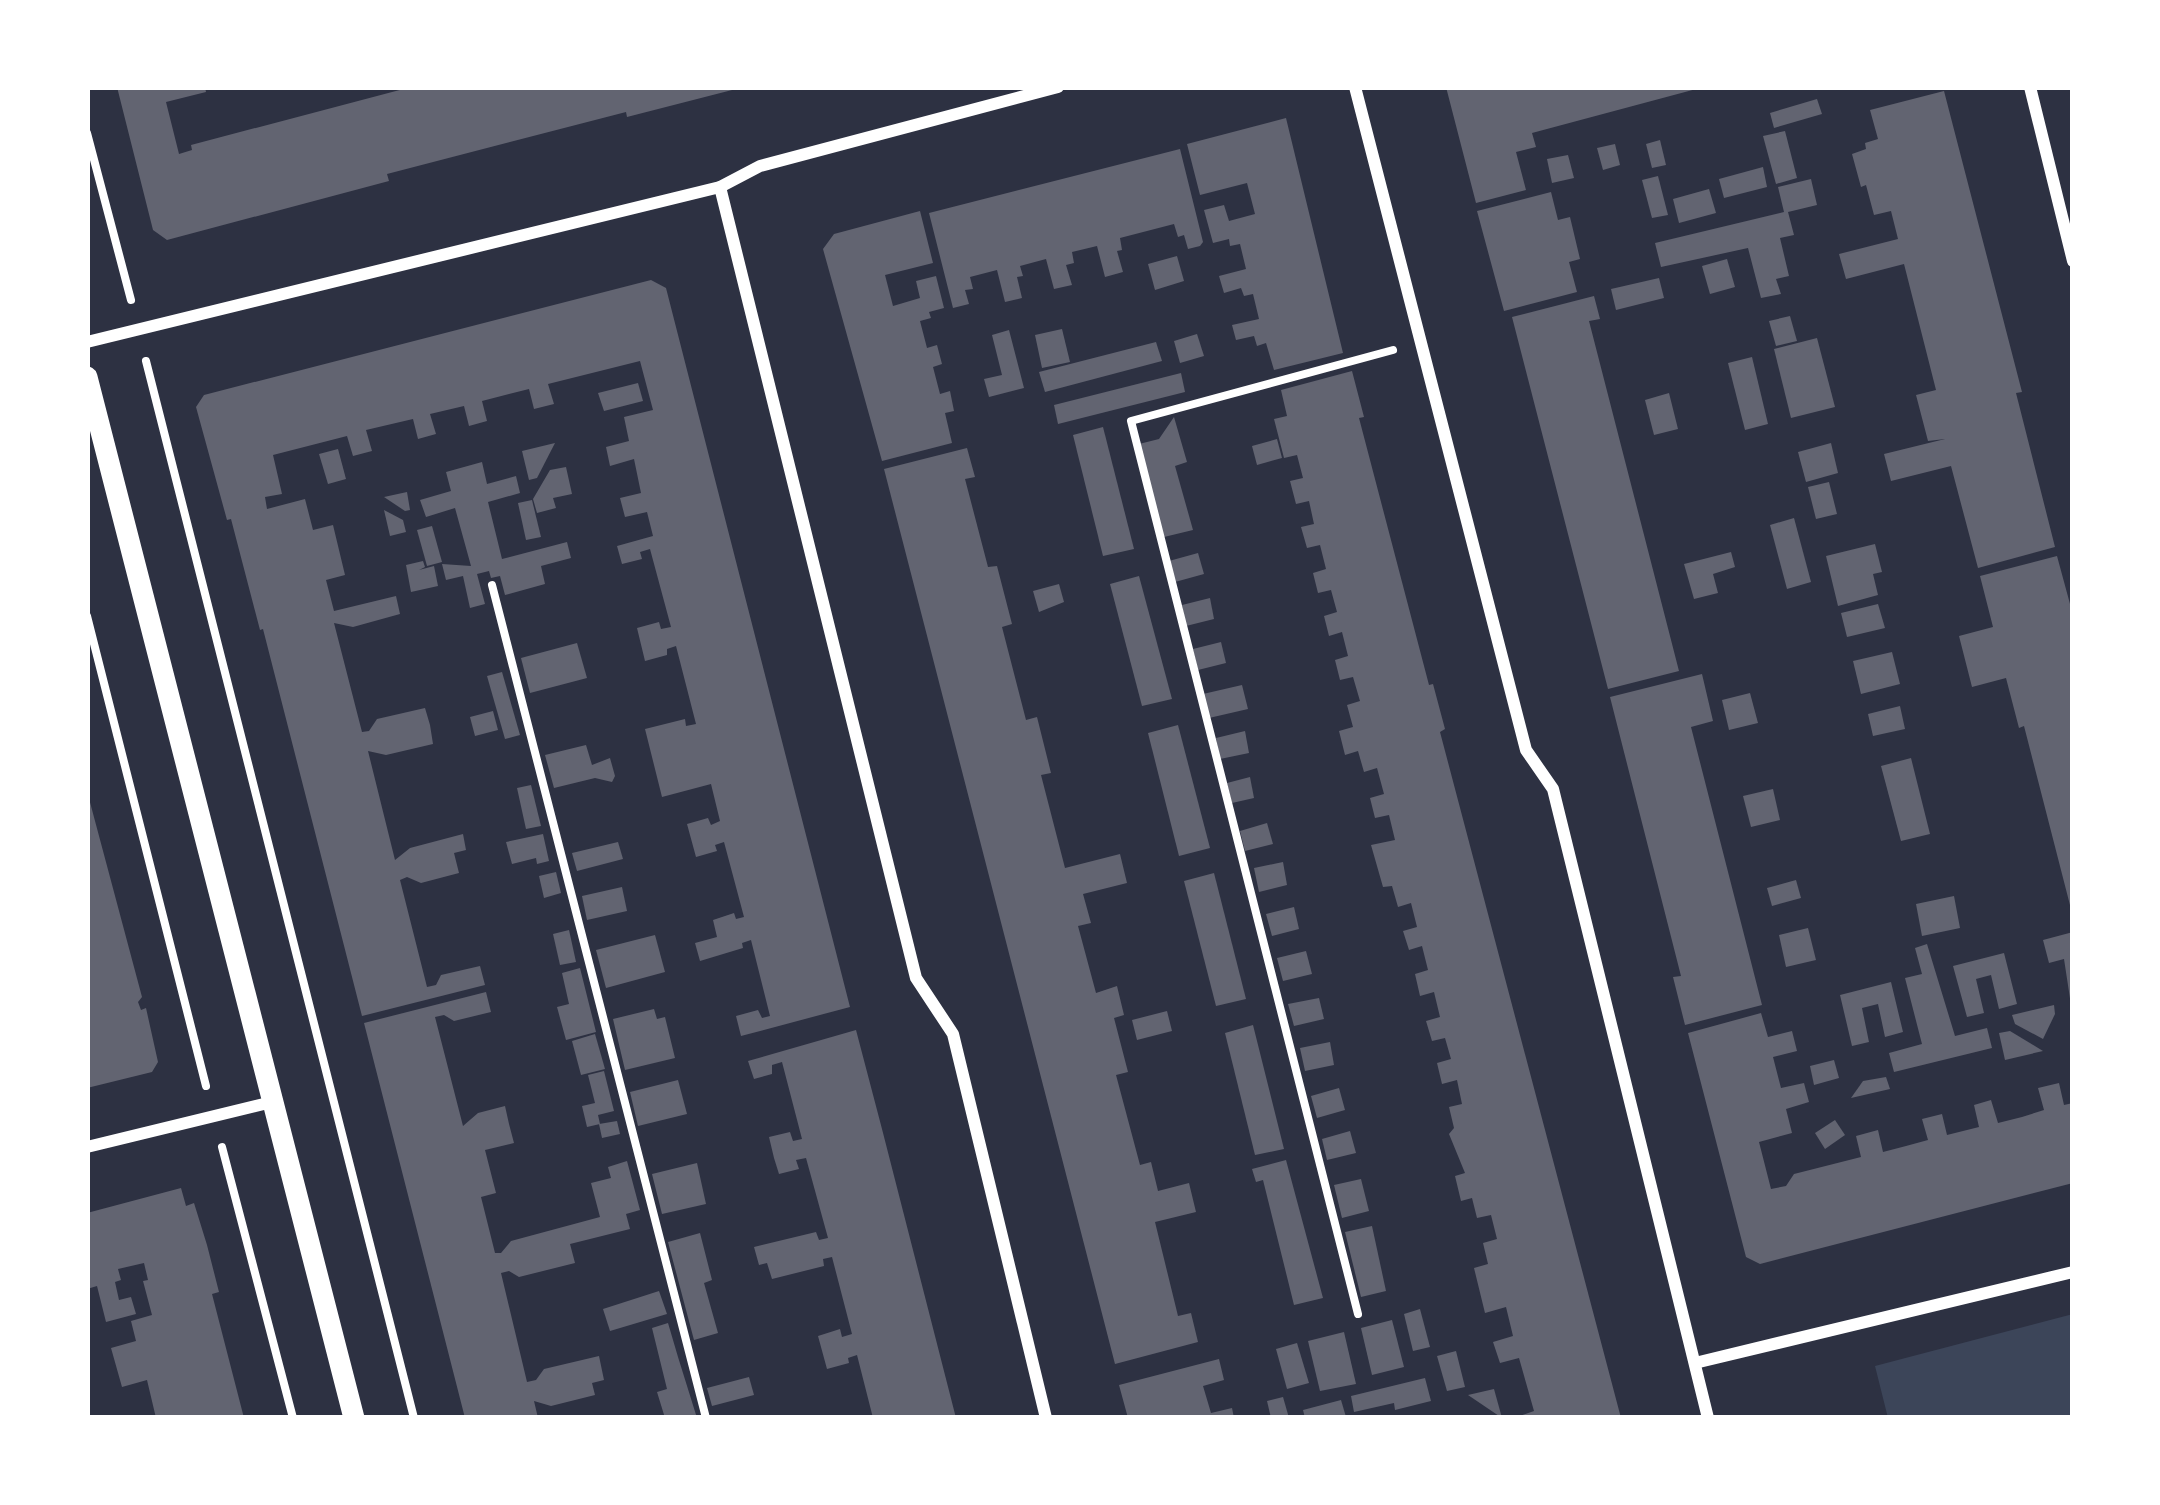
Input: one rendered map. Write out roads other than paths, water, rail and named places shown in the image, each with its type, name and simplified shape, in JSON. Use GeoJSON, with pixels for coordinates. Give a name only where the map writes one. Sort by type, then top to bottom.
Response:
{"type":"FeatureCollection","features":[{"type":"Feature","properties":{"kind":"street"},"geometry":{"type":"LineString","coordinates":[[87,342],[720,187],[760,166],[1058,87]]}},
{"type":"Feature","properties":{"kind":"street"},"geometry":{"type":"LineString","coordinates":[[1355,87],[1526,750],[1553,789],[1708,1418]]}},
{"type":"Feature","properties":{"kind":"street"},"geometry":{"type":"LineString","coordinates":[[2030,87],[2073,261]]}},
{"type":"Feature","properties":{"kind":"street"},"geometry":{"type":"LineString","coordinates":[[720,187],[916,978],[953,1034],[1046,1418]]}},
{"type":"Feature","properties":{"kind":"street"},"geometry":{"type":"LineString","coordinates":[[87,377],[355,1418]]}},
{"type":"Feature","properties":{"kind":"street"},"geometry":{"type":"LineString","coordinates":[[87,1147],[272,1102]]}},
{"type":"Feature","properties":{"kind":"street"},"geometry":{"type":"LineString","coordinates":[[1695,1363],[2073,1272]]}}]}
